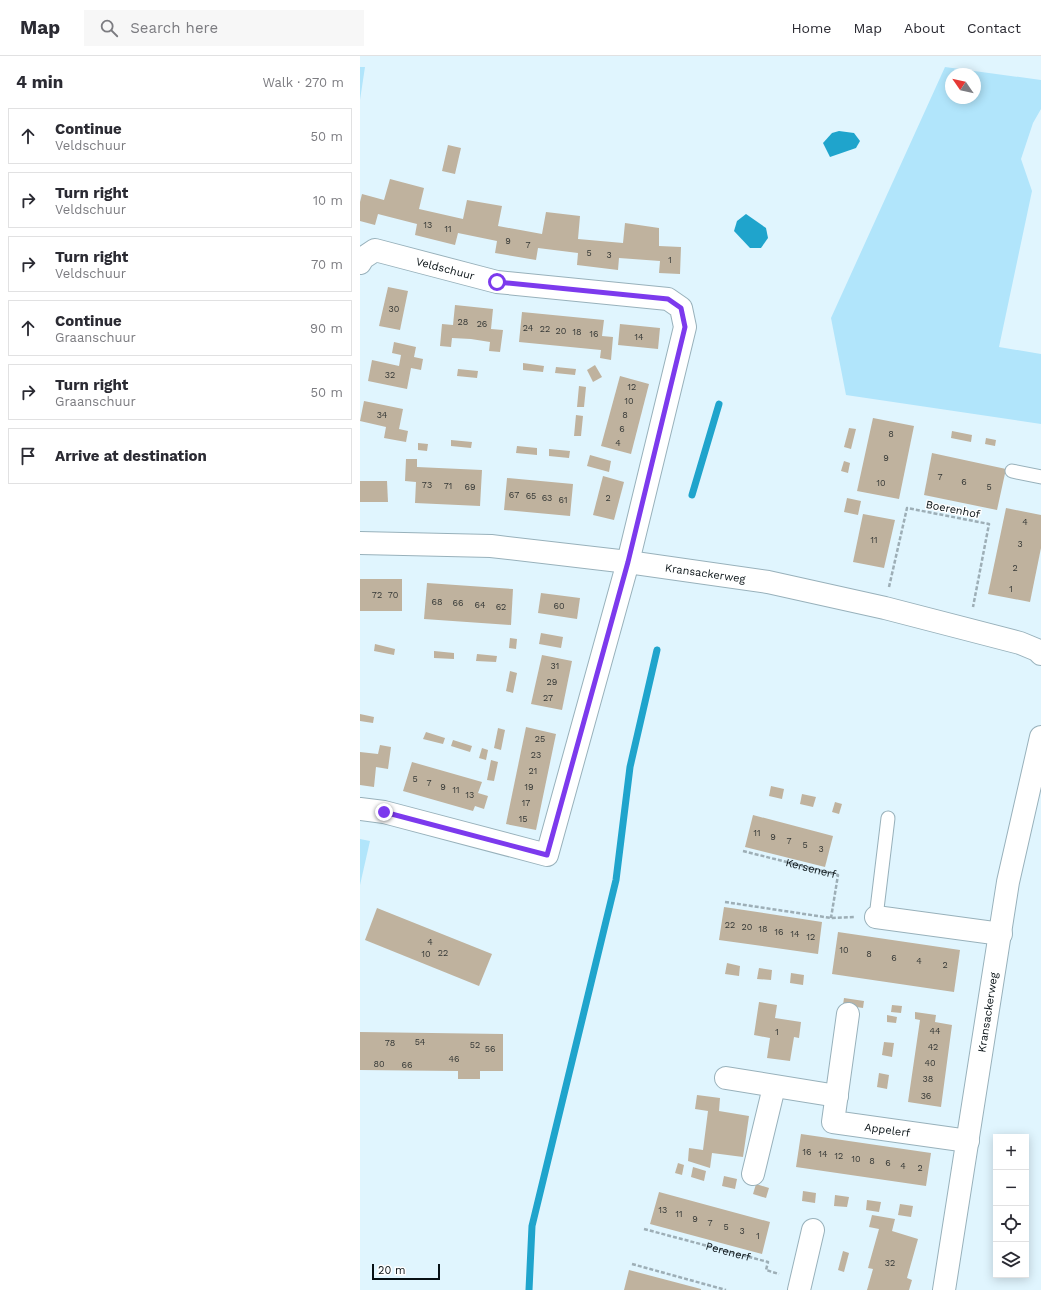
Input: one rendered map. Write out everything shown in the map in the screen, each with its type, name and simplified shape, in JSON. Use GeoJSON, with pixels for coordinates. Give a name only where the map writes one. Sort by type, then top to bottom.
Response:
{"type":"FeatureCollection","features":[{"type":"Feature","properties":{"kind":"street","name":"Veldschuur"},"geometry":{"type":"LineString","coordinates":[[360,264],[363,258],[375,250],[497,282],[668,299],[681,308],[685,327],[628,562]]}},
{"type":"Feature","properties":{"kind":"street","name":"Kransackerweg"},"geometry":{"type":"LineString","coordinates":[[360,543],[491,546],[628,562],[768,582],[885,608],[968,631],[1020,643],[1037,650],[1041,654]]}},
{"type":"Feature","properties":{"kind":"street"},"geometry":{"type":"LineString","coordinates":[[360,809],[384,812],[547,855],[628,562]]}},
{"type":"Feature","properties":{"kind":"street","name":"Kransackerweg"},"geometry":{"type":"LineString","coordinates":[[944,1290],[1008,882],[1041,737]]}},
{"type":"Feature","properties":{"kind":"street"},"geometry":{"type":"LineString","coordinates":[[876,917],[1000,934]]}},
{"type":"Feature","properties":{"kind":"street","name":"Appelerf"},"geometry":{"type":"LineString","coordinates":[[848,1014],[833,1122],[968,1141]]}},
{"type":"Feature","properties":{"kind":"street"},"geometry":{"type":"LineString","coordinates":[[726,1078],[836,1096]]}},
{"type":"Feature","properties":{"kind":"street"},"geometry":{"type":"LineString","coordinates":[[753,1174],[774,1087]]}},
{"type":"Feature","properties":{"kind":"street"},"geometry":{"type":"LineString","coordinates":[[800,1285],[813,1230]]}},
{"type":"Feature","properties":{"kind":"lane"},"geometry":{"type":"LineString","coordinates":[[1012,471],[1041,477]]}},
{"type":"Feature","properties":{"kind":"lane"},"geometry":{"type":"LineString","coordinates":[[876,917],[888,818]]}},
{"type":"Feature","properties":{"kind":"path","name":"Boerenhof"},"geometry":{"type":"LineString","coordinates":[[885,608],[907,508],[989,524],[968,631]]}},
{"type":"Feature","properties":{"kind":"path","name":"Kersenerf"},"geometry":{"type":"LineString","coordinates":[[743,851],[838,875],[831,918]]}},
{"type":"Feature","properties":{"kind":"path"},"geometry":{"type":"LineString","coordinates":[[725,902],[831,918],[876,917]]}},
{"type":"Feature","properties":{"kind":"path","name":"Perenerf"},"geometry":{"type":"LineString","coordinates":[[644,1229],[768,1262],[766,1270],[800,1285]]}},
{"type":"Feature","properties":{"kind":"path"},"geometry":{"type":"LineString","coordinates":[[632,1264],[726,1290]]}},
{"type":"Feature","properties":{"kind":"shaded area"},"geometry":{"type":"Polygon","coordinates":[[[360,67],[365,67],[360,100],[360,67]]]}},
{"type":"Feature","properties":{"kind":"shaded area"},"geometry":{"type":"Polygon","coordinates":[[[945,67],[952,68],[945,68],[945,104],[981,104],[981,72],[1041,80],[1041,109],[1033,123],[1021,159],[1032,191],[999,347],[1041,354],[1041,424],[846,395],[831,318],[945,67]]]}},
{"type":"Feature","properties":{"kind":"shaded area"},"geometry":{"type":"Polygon","coordinates":[[[360,839],[370,841],[360,885],[360,839]]]}},
{"type":"Feature","properties":{"kind":"water"},"geometry":{"type":"Polygon","coordinates":[[[839,131],[854,133],[860,141],[856,148],[830,157],[823,143],[832,133],[839,131]]]}},
{"type":"Feature","properties":{"kind":"water"},"geometry":{"type":"Polygon","coordinates":[[[746,214],[766,228],[768,238],[761,248],[750,248],[734,231],[737,221],[746,214]]]}},
{"type":"Feature","properties":{"kind":"building"},"geometry":{"type":"Polygon","coordinates":[[[448,145],[461,148],[455,174],[442,171],[448,145]]]}},
{"type":"Feature","properties":{"kind":"building"},"geometry":{"type":"Polygon","coordinates":[[[390,179],[424,188],[419,209],[463,219],[467,200],[502,206],[498,226],[542,234],[546,212],[580,216],[578,239],[623,243],[625,223],[659,228],[659,246],[681,247],[680,274],[659,273],[660,261],[619,258],[618,270],[577,265],[578,253],[538,248],[536,260],[495,253],[497,241],[458,233],[455,245],[415,235],[417,224],[378,214],[375,225],[360,221],[360,202],[362,194],[384,200],[390,179]]]}},
{"type":"Feature","properties":{"kind":"building"},"geometry":{"type":"Polygon","coordinates":[[[388,287],[408,291],[400,330],[379,326],[388,287]]]}},
{"type":"Feature","properties":{"kind":"building"},"geometry":{"type":"Polygon","coordinates":[[[455,305],[493,309],[491,329],[503,330],[500,352],[489,351],[490,342],[471,339],[452,338],[451,347],[440,346],[442,324],[453,325],[455,305]]]}},
{"type":"Feature","properties":{"kind":"building"},"geometry":{"type":"Polygon","coordinates":[[[522,312],[604,320],[602,336],[613,337],[611,360],[600,358],[601,350],[519,342],[522,312]]]}},
{"type":"Feature","properties":{"kind":"building"},"geometry":{"type":"Polygon","coordinates":[[[620,324],[660,328],[658,349],[618,345],[620,324]]]}},
{"type":"Feature","properties":{"kind":"building"},"geometry":{"type":"Polygon","coordinates":[[[394,342],[416,347],[414,357],[423,359],[421,370],[411,368],[407,389],[368,381],[372,360],[399,366],[401,355],[392,353],[394,342]]]}},
{"type":"Feature","properties":{"kind":"building"},"geometry":{"type":"Polygon","coordinates":[[[523,363],[544,366],[543,372],[523,370],[523,363]]]}},
{"type":"Feature","properties":{"kind":"building"},"geometry":{"type":"Polygon","coordinates":[[[595,365],[602,377],[593,382],[587,370],[595,365]]]}},
{"type":"Feature","properties":{"kind":"building"},"geometry":{"type":"Polygon","coordinates":[[[556,367],[576,369],[575,375],[555,373],[556,367]]]}},
{"type":"Feature","properties":{"kind":"building"},"geometry":{"type":"Polygon","coordinates":[[[458,369],[478,371],[477,378],[457,376],[458,369]]]}},
{"type":"Feature","properties":{"kind":"building"},"geometry":{"type":"Polygon","coordinates":[[[620,376],[649,384],[631,454],[601,446],[620,376]]]}},
{"type":"Feature","properties":{"kind":"building"},"geometry":{"type":"Polygon","coordinates":[[[579,386],[586,387],[584,407],[577,407],[579,386]]]}},
{"type":"Feature","properties":{"kind":"building"},"geometry":{"type":"Polygon","coordinates":[[[364,401],[403,409],[399,429],[408,431],[406,442],[384,438],[386,427],[360,421],[364,401]]]}},
{"type":"Feature","properties":{"kind":"building"},"geometry":{"type":"Polygon","coordinates":[[[576,415],[583,416],[581,436],[574,436],[576,415]]]}},
{"type":"Feature","properties":{"kind":"building"},"geometry":{"type":"Polygon","coordinates":[[[873,418],[914,426],[899,499],[857,491],[873,418]]]}},
{"type":"Feature","properties":{"kind":"building"},"geometry":{"type":"Polygon","coordinates":[[[849,428],[856,429],[851,449],[844,447],[849,428]]]}},
{"type":"Feature","properties":{"kind":"building"},"geometry":{"type":"Polygon","coordinates":[[[952,431],[972,435],[971,442],[951,438],[952,431]]]}},
{"type":"Feature","properties":{"kind":"building"},"geometry":{"type":"Polygon","coordinates":[[[986,438],[996,440],[995,446],[985,444],[986,438]]]}},
{"type":"Feature","properties":{"kind":"building"},"geometry":{"type":"Polygon","coordinates":[[[451,440],[472,442],[471,448],[451,446],[451,440]]]}},
{"type":"Feature","properties":{"kind":"building"},"geometry":{"type":"Polygon","coordinates":[[[418,443],[428,444],[427,451],[418,450],[418,443]]]}},
{"type":"Feature","properties":{"kind":"building"},"geometry":{"type":"Polygon","coordinates":[[[517,446],[537,448],[537,455],[516,453],[517,446]]]}},
{"type":"Feature","properties":{"kind":"building"},"geometry":{"type":"Polygon","coordinates":[[[549,449],[570,451],[569,458],[549,456],[549,449]]]}},
{"type":"Feature","properties":{"kind":"building"},"geometry":{"type":"Polygon","coordinates":[[[932,453],[1006,469],[997,510],[924,495],[932,453]]]}},
{"type":"Feature","properties":{"kind":"building"},"geometry":{"type":"Polygon","coordinates":[[[590,455],[611,461],[609,472],[587,466],[590,455]]]}},
{"type":"Feature","properties":{"kind":"building"},"geometry":{"type":"Polygon","coordinates":[[[406,459],[417,459],[417,467],[482,470],[480,506],[415,503],[416,482],[405,481],[406,459]]]}},
{"type":"Feature","properties":{"kind":"building"},"geometry":{"type":"Polygon","coordinates":[[[844,461],[850,463],[848,473],[841,471],[844,461]]]}},
{"type":"Feature","properties":{"kind":"building"},"geometry":{"type":"Polygon","coordinates":[[[603,476],[624,482],[614,520],[593,515],[603,476]]]}},
{"type":"Feature","properties":{"kind":"building"},"geometry":{"type":"Polygon","coordinates":[[[507,478],[573,484],[570,516],[504,510],[507,478]]]}},
{"type":"Feature","properties":{"kind":"building"},"geometry":{"type":"Polygon","coordinates":[[[360,481],[387,481],[388,502],[360,502],[360,481]]]}},
{"type":"Feature","properties":{"kind":"building"},"geometry":{"type":"Polygon","coordinates":[[[847,498],[861,501],[858,515],[844,512],[847,498]]]}},
{"type":"Feature","properties":{"kind":"building"},"geometry":{"type":"Polygon","coordinates":[[[1006,508],[1041,515],[1041,548],[1030,602],[988,594],[1006,508]]]}},
{"type":"Feature","properties":{"kind":"building"},"geometry":{"type":"Polygon","coordinates":[[[863,514],[895,520],[884,568],[853,562],[863,514]]]}},
{"type":"Feature","properties":{"kind":"building"},"geometry":{"type":"Polygon","coordinates":[[[360,579],[402,579],[402,611],[360,611],[360,579]]]}},
{"type":"Feature","properties":{"kind":"building"},"geometry":{"type":"Polygon","coordinates":[[[427,583],[513,589],[511,625],[424,619],[427,583]]]}},
{"type":"Feature","properties":{"kind":"building"},"geometry":{"type":"Polygon","coordinates":[[[541,593],[580,598],[577,619],[538,613],[541,593]]]}},
{"type":"Feature","properties":{"kind":"building"},"geometry":{"type":"Polygon","coordinates":[[[541,633],[563,637],[561,648],[539,644],[541,633]]]}},
{"type":"Feature","properties":{"kind":"building"},"geometry":{"type":"Polygon","coordinates":[[[510,638],[517,639],[516,649],[509,648],[510,638]]]}},
{"type":"Feature","properties":{"kind":"building"},"geometry":{"type":"Polygon","coordinates":[[[375,644],[395,649],[394,655],[374,651],[375,644]]]}},
{"type":"Feature","properties":{"kind":"building"},"geometry":{"type":"Polygon","coordinates":[[[434,651],[454,653],[454,659],[434,658],[434,651]]]}},
{"type":"Feature","properties":{"kind":"building"},"geometry":{"type":"Polygon","coordinates":[[[477,654],[497,656],[496,662],[476,661],[477,654]]]}},
{"type":"Feature","properties":{"kind":"building"},"geometry":{"type":"Polygon","coordinates":[[[542,655],[572,661],[562,710],[531,704],[542,655]]]}},
{"type":"Feature","properties":{"kind":"building"},"geometry":{"type":"Polygon","coordinates":[[[510,671],[517,673],[513,693],[506,691],[510,671]]]}},
{"type":"Feature","properties":{"kind":"building"},"geometry":{"type":"Polygon","coordinates":[[[360,714],[374,717],[373,723],[360,721],[360,714]]]}},
{"type":"Feature","properties":{"kind":"building"},"geometry":{"type":"Polygon","coordinates":[[[526,727],[556,734],[536,830],[506,824],[526,727]]]}},
{"type":"Feature","properties":{"kind":"building"},"geometry":{"type":"Polygon","coordinates":[[[498,728],[505,730],[501,750],[494,748],[498,728]]]}},
{"type":"Feature","properties":{"kind":"building"},"geometry":{"type":"Polygon","coordinates":[[[426,732],[445,738],[443,744],[423,739],[426,732]]]}},
{"type":"Feature","properties":{"kind":"building"},"geometry":{"type":"Polygon","coordinates":[[[453,740],[472,746],[470,752],[451,746],[453,740]]]}},
{"type":"Feature","properties":{"kind":"building"},"geometry":{"type":"Polygon","coordinates":[[[380,745],[391,747],[388,769],[376,767],[374,787],[360,785],[360,752],[378,754],[380,745]]]}},
{"type":"Feature","properties":{"kind":"building"},"geometry":{"type":"Polygon","coordinates":[[[482,748],[488,750],[486,760],[479,758],[482,748]]]}},
{"type":"Feature","properties":{"kind":"building"},"geometry":{"type":"Polygon","coordinates":[[[491,760],[498,762],[494,781],[487,780],[491,760]]]}},
{"type":"Feature","properties":{"kind":"building"},"geometry":{"type":"Polygon","coordinates":[[[412,762],[482,782],[478,793],[488,796],[484,809],[475,806],[473,811],[403,791],[412,762]]]}},
{"type":"Feature","properties":{"kind":"building"},"geometry":{"type":"Polygon","coordinates":[[[771,786],[784,789],[782,799],[769,796],[771,786]]]}},
{"type":"Feature","properties":{"kind":"building"},"geometry":{"type":"Polygon","coordinates":[[[802,794],[816,797],[813,807],[800,804],[802,794]]]}},
{"type":"Feature","properties":{"kind":"building"},"geometry":{"type":"Polygon","coordinates":[[[835,802],[842,804],[839,814],[832,812],[835,802]]]}},
{"type":"Feature","properties":{"kind":"building"},"geometry":{"type":"Polygon","coordinates":[[[753,815],[833,836],[825,867],[745,847],[753,815]]]}},
{"type":"Feature","properties":{"kind":"building"},"geometry":{"type":"Polygon","coordinates":[[[724,907],[822,922],[818,954],[719,940],[724,907]]]}},
{"type":"Feature","properties":{"kind":"building"},"geometry":{"type":"Polygon","coordinates":[[[377,908],[492,954],[479,986],[365,940],[377,908]]]}},
{"type":"Feature","properties":{"kind":"building"},"geometry":{"type":"Polygon","coordinates":[[[838,932],[960,950],[954,992],[832,974],[838,932]]]}},
{"type":"Feature","properties":{"kind":"building"},"geometry":{"type":"Polygon","coordinates":[[[727,963],[740,966],[739,976],[725,974],[727,963]]]}},
{"type":"Feature","properties":{"kind":"building"},"geometry":{"type":"Polygon","coordinates":[[[759,968],[772,970],[771,980],[757,979],[759,968]]]}},
{"type":"Feature","properties":{"kind":"building"},"geometry":{"type":"Polygon","coordinates":[[[791,973],[804,975],[803,985],[790,983],[791,973]]]}},
{"type":"Feature","properties":{"kind":"building"},"geometry":{"type":"Polygon","coordinates":[[[844,998],[864,1001],[863,1008],[843,1005],[844,998]]]}},
{"type":"Feature","properties":{"kind":"building"},"geometry":{"type":"Polygon","coordinates":[[[759,1002],[777,1005],[775,1018],[801,1022],[799,1038],[794,1037],[790,1061],[767,1058],[770,1038],[754,1035],[759,1002]]]}},
{"type":"Feature","properties":{"kind":"building"},"geometry":{"type":"Polygon","coordinates":[[[892,1005],[902,1006],[901,1013],[891,1012],[892,1005]]]}},
{"type":"Feature","properties":{"kind":"building"},"geometry":{"type":"Polygon","coordinates":[[[915,1012],[936,1015],[935,1022],[952,1025],[941,1107],[908,1102],[920,1020],[915,1019],[915,1012]]]}},
{"type":"Feature","properties":{"kind":"building"},"geometry":{"type":"Polygon","coordinates":[[[887,1015],[897,1017],[896,1023],[887,1022],[887,1015]]]}},
{"type":"Feature","properties":{"kind":"building"},"geometry":{"type":"Polygon","coordinates":[[[360,1032],[503,1034],[503,1071],[480,1071],[480,1079],[458,1079],[458,1071],[360,1070],[360,1032]]]}},
{"type":"Feature","properties":{"kind":"building"},"geometry":{"type":"Polygon","coordinates":[[[884,1042],[894,1043],[892,1057],[882,1055],[884,1042]]]}},
{"type":"Feature","properties":{"kind":"building"},"geometry":{"type":"Polygon","coordinates":[[[879,1073],[889,1075],[887,1089],[877,1087],[879,1073]]]}},
{"type":"Feature","properties":{"kind":"building"},"geometry":{"type":"Polygon","coordinates":[[[697,1095],[720,1098],[719,1111],[749,1116],[743,1157],[712,1153],[710,1168],[688,1161],[689,1148],[703,1150],[708,1111],[695,1109],[697,1095]]]}},
{"type":"Feature","properties":{"kind":"building"},"geometry":{"type":"Polygon","coordinates":[[[801,1134],[931,1153],[926,1186],[796,1167],[801,1134]]]}},
{"type":"Feature","properties":{"kind":"building"},"geometry":{"type":"Polygon","coordinates":[[[678,1163],[684,1165],[682,1175],[675,1173],[678,1163]]]}},
{"type":"Feature","properties":{"kind":"building"},"geometry":{"type":"Polygon","coordinates":[[[693,1167],[706,1171],[704,1181],[691,1177],[693,1167]]]}},
{"type":"Feature","properties":{"kind":"building"},"geometry":{"type":"Polygon","coordinates":[[[724,1176],[737,1179],[735,1189],[722,1186],[724,1176]]]}},
{"type":"Feature","properties":{"kind":"building"},"geometry":{"type":"Polygon","coordinates":[[[756,1184],[769,1188],[766,1198],[753,1194],[756,1184]]]}},
{"type":"Feature","properties":{"kind":"building"},"geometry":{"type":"Polygon","coordinates":[[[803,1191],[816,1193],[815,1203],[802,1201],[803,1191]]]}},
{"type":"Feature","properties":{"kind":"building"},"geometry":{"type":"Polygon","coordinates":[[[659,1192],[770,1222],[762,1254],[650,1224],[659,1192]]]}},
{"type":"Feature","properties":{"kind":"building"},"geometry":{"type":"Polygon","coordinates":[[[835,1195],[849,1197],[847,1207],[834,1206],[835,1195]]]}},
{"type":"Feature","properties":{"kind":"building"},"geometry":{"type":"Polygon","coordinates":[[[867,1200],[881,1202],[879,1212],[866,1210],[867,1200]]]}},
{"type":"Feature","properties":{"kind":"building"},"geometry":{"type":"Polygon","coordinates":[[[900,1204],[913,1206],[911,1217],[898,1215],[900,1204]]]}},
{"type":"Feature","properties":{"kind":"building"},"geometry":{"type":"Polygon","coordinates":[[[872,1215],[895,1219],[892,1231],[918,1239],[907,1278],[912,1280],[909,1290],[867,1290],[873,1269],[868,1268],[879,1229],[869,1227],[872,1215]]]}},
{"type":"Feature","properties":{"kind":"building"},"geometry":{"type":"Polygon","coordinates":[[[843,1251],[849,1253],[844,1272],[838,1270],[843,1251]]]}},
{"type":"Feature","properties":{"kind":"building"},"geometry":{"type":"Polygon","coordinates":[[[629,1270],[701,1289],[701,1290],[624,1290],[629,1270]]]}},
{"type":"Feature","properties":{"kind":"waterway"},"geometry":{"type":"LineString","coordinates":[[692,495],[719,404]]}},
{"type":"Feature","properties":{"kind":"waterway"},"geometry":{"type":"LineString","coordinates":[[529,1290],[532,1226],[616,880],[630,767],[657,650]]}},
{"type":"Feature","properties":{"kind":"route"},"geometry":{"type":"LineString","coordinates":[[384,812],[547,855],[628,562],[685,327],[681,308],[668,299],[497,282]]}}]}
